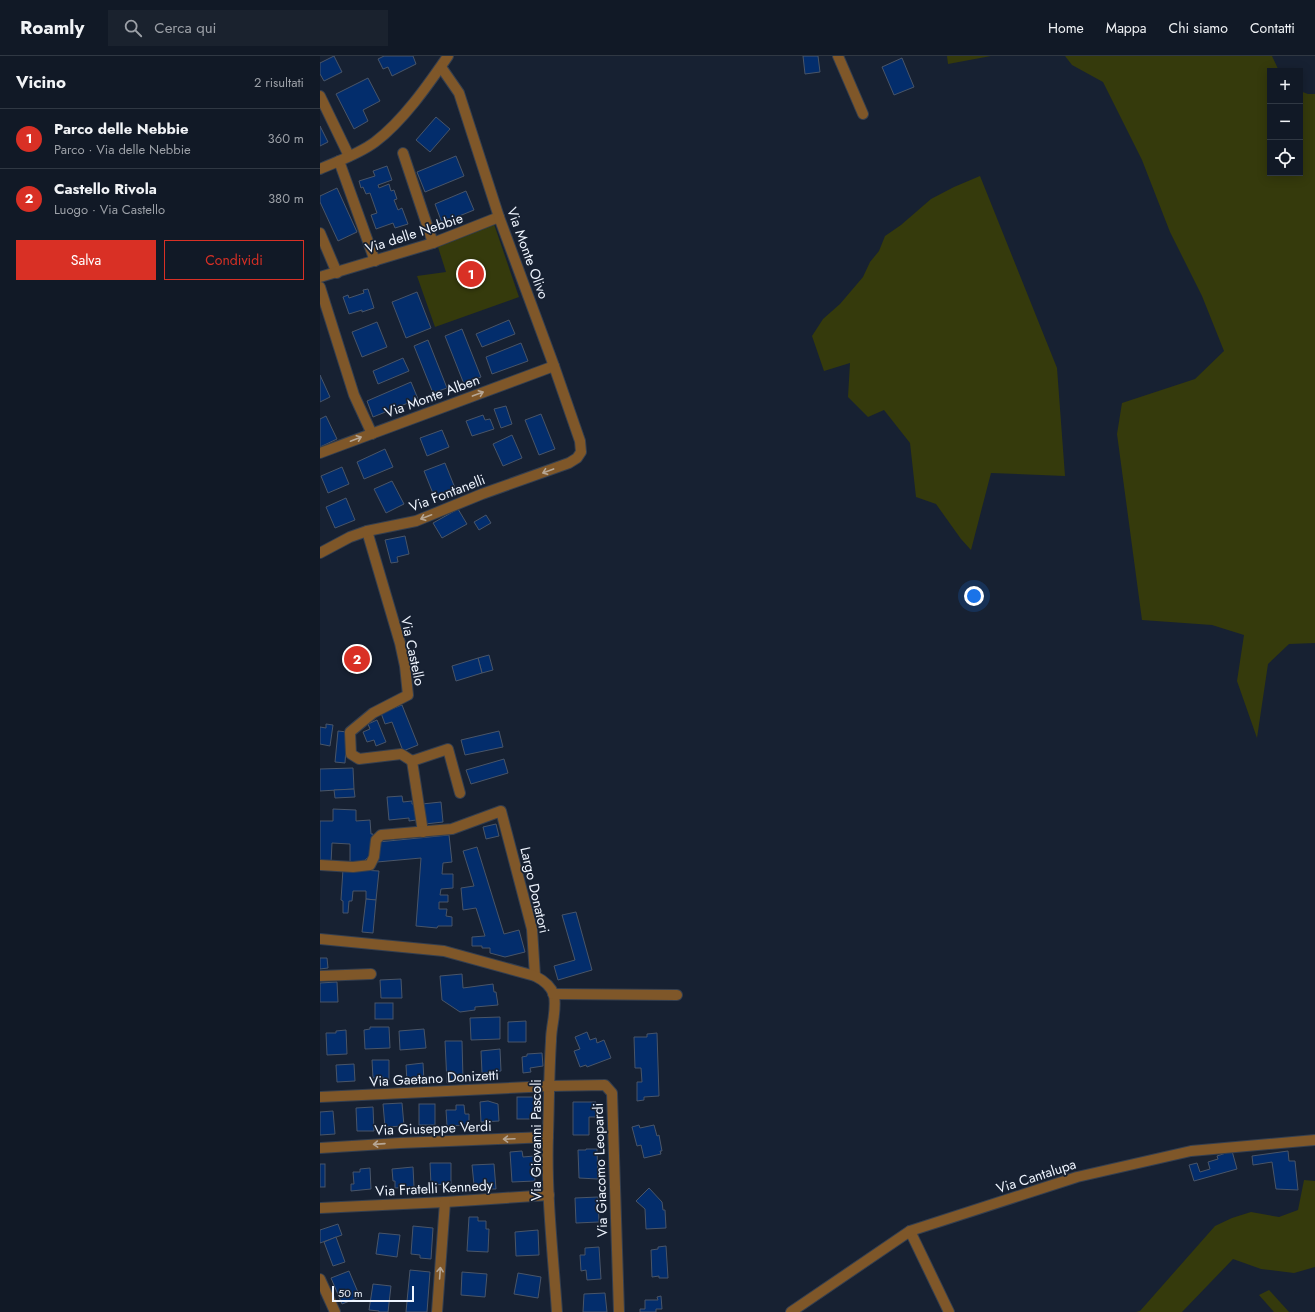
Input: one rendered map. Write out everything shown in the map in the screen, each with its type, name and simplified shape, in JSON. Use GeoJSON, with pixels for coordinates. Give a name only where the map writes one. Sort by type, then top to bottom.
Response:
{"type":"FeatureCollection","features":[{"type":"Feature","properties":{"kind":"street"},"geometry":{"type":"LineString","coordinates":[[320,169],[374,143],[389,130],[403,115],[448,56]]}},
{"type":"Feature","properties":{"kind":"street"},"geometry":{"type":"LineString","coordinates":[[838,56],[863,114]]}},
{"type":"Feature","properties":{"kind":"street","name":"Via Monte Olivo"},"geometry":{"type":"LineString","coordinates":[[441,67],[459,93],[499,217],[580,441],[581,452]]}},
{"type":"Feature","properties":{"kind":"street"},"geometry":{"type":"LineString","coordinates":[[320,96],[349,156]]}},
{"type":"Feature","properties":{"kind":"street"},"geometry":{"type":"LineString","coordinates":[[403,153],[433,243]]}},
{"type":"Feature","properties":{"kind":"street"},"geometry":{"type":"LineString","coordinates":[[339,161],[375,261]]}},
{"type":"Feature","properties":{"kind":"street","name":"Via delle Nebbie"},"geometry":{"type":"LineString","coordinates":[[320,277],[433,243],[499,217]]}},
{"type":"Feature","properties":{"kind":"street"},"geometry":{"type":"LineString","coordinates":[[320,233],[337,273]]}},
{"type":"Feature","properties":{"kind":"street"},"geometry":{"type":"LineString","coordinates":[[320,287],[354,395],[372,434]]}},
{"type":"Feature","properties":{"kind":"street","name":"Via Monte Alben"},"geometry":{"type":"LineString","coordinates":[[320,453],[554,366]]}},
{"type":"Feature","properties":{"kind":"street","name":"Via Fontanelli"},"geometry":{"type":"LineString","coordinates":[[320,553],[350,537],[367,531],[416,521],[482,494],[569,463],[581,452]]}},
{"type":"Feature","properties":{"kind":"street","name":"Via Castello"},"geometry":{"type":"LineString","coordinates":[[367,531],[400,643],[405,666],[408,694],[373,713],[350,732],[351,754],[359,759],[401,754],[412,762]]}},
{"type":"Feature","properties":{"kind":"street"},"geometry":{"type":"LineString","coordinates":[[320,865],[353,867],[370,865],[374,857],[376,840],[381,835],[423,832],[412,762],[448,749],[460,793]]}},
{"type":"Feature","properties":{"kind":"street","name":"Largo Donatori"},"geometry":{"type":"LineString","coordinates":[[423,832],[452,829],[501,811],[532,929],[535,976]]}},
{"type":"Feature","properties":{"kind":"street"},"geometry":{"type":"LineString","coordinates":[[320,939],[444,951],[535,976],[544,981],[553,994],[677,995]]}},
{"type":"Feature","properties":{"kind":"street"},"geometry":{"type":"LineString","coordinates":[[320,976],[371,974]]}},
{"type":"Feature","properties":{"kind":"street","name":"Via Giovanni Pascoli"},"geometry":{"type":"LineString","coordinates":[[553,994],[555,1010],[551,1038],[548,1137],[549,1195],[557,1312]]}},
{"type":"Feature","properties":{"kind":"street","name":"Via Giacomo Leopardi"},"geometry":{"type":"LineString","coordinates":[[550,1086],[605,1085],[612,1093],[619,1312]]}},
{"type":"Feature","properties":{"kind":"street","name":"Via Gaetano Donizetti"},"geometry":{"type":"LineString","coordinates":[[320,1097],[550,1086]]}},
{"type":"Feature","properties":{"kind":"street","name":"Via Giuseppe Verdi"},"geometry":{"type":"LineString","coordinates":[[320,1148],[548,1137]]}},
{"type":"Feature","properties":{"kind":"street","name":"Via Cantalupa"},"geometry":{"type":"LineString","coordinates":[[791,1312],[910,1231],[1077,1176],[1191,1151],[1315,1140]]}},
{"type":"Feature","properties":{"kind":"street","name":"Via Fratelli Kennedy"},"geometry":{"type":"LineString","coordinates":[[320,1208],[549,1195]]}},
{"type":"Feature","properties":{"kind":"street"},"geometry":{"type":"LineString","coordinates":[[437,1312],[445,1202]]}},
{"type":"Feature","properties":{"kind":"street"},"geometry":{"type":"LineString","coordinates":[[910,1231],[949,1312]]}},
{"type":"Feature","properties":{"kind":"street"},"geometry":{"type":"LineString","coordinates":[[320,1279],[335,1312]]}},
{"type":"Feature","properties":{"kind":"green space"},"geometry":{"type":"Polygon","coordinates":[[[947,56],[991,56],[948,64],[947,56]]]}},
{"type":"Feature","properties":{"kind":"green space"},"geometry":{"type":"Polygon","coordinates":[[[1065,56],[1272,56],[1278,68],[1267,68],[1267,176],[1303,176],[1303,92],[1315,94],[1315,643],[1289,644],[1268,664],[1257,738],[1237,681],[1244,635],[1212,625],[1142,620],[1117,434],[1122,403],[1195,379],[1224,351],[1202,296],[1170,232],[1142,160],[1103,82],[1072,65],[1065,56]]]}},
{"type":"Feature","properties":{"kind":"green space"},"geometry":{"type":"Polygon","coordinates":[[[980,176],[1057,368],[1065,476],[991,473],[971,550],[961,539],[936,504],[916,497],[910,443],[884,410],[868,417],[848,397],[850,363],[824,371],[812,336],[823,319],[840,304],[863,277],[870,262],[879,251],[885,236],[901,225],[931,199],[980,176]]]}},
{"type":"Feature","properties":{"kind":"green space"},"geometry":{"type":"Polygon","coordinates":[[[494,224],[519,297],[435,327],[417,276],[446,272],[438,247],[494,224]]]}},
{"type":"Feature","properties":{"kind":"green space"},"geometry":{"type":"Polygon","coordinates":[[[1304,1180],[1315,1181],[1315,1267],[1294,1273],[1261,1269],[1233,1259],[1182,1312],[1136,1312],[1140,1311],[1215,1226],[1232,1218],[1251,1212],[1279,1217],[1298,1210],[1304,1180]]]}},
{"type":"Feature","properties":{"kind":"green space"},"geometry":{"type":"Polygon","coordinates":[[[1269,1290],[1289,1312],[1274,1312],[1259,1295],[1269,1290]]]}},
{"type":"Feature","properties":{"kind":"building"},"geometry":{"type":"Polygon","coordinates":[[[334,56],[342,72],[324,81],[320,74],[320,63],[334,56]]]}},
{"type":"Feature","properties":{"kind":"building"},"geometry":{"type":"Polygon","coordinates":[[[384,56],[413,56],[416,64],[392,76],[388,67],[383,69],[378,59],[384,56]]]}},
{"type":"Feature","properties":{"kind":"building"},"geometry":{"type":"Polygon","coordinates":[[[803,56],[818,56],[820,72],[805,74],[803,56]]]}},
{"type":"Feature","properties":{"kind":"building"},"geometry":{"type":"Polygon","coordinates":[[[902,58],[914,87],[894,95],[882,67],[902,58]]]}},
{"type":"Feature","properties":{"kind":"building"},"geometry":{"type":"Polygon","coordinates":[[[368,78],[380,101],[363,110],[368,121],[354,129],[336,94],[368,78]]]}},
{"type":"Feature","properties":{"kind":"building"},"geometry":{"type":"Polygon","coordinates":[[[436,117],[450,129],[430,152],[416,140],[436,117]]]}},
{"type":"Feature","properties":{"kind":"building"},"geometry":{"type":"Polygon","coordinates":[[[320,126],[328,142],[320,146],[320,126]]]}},
{"type":"Feature","properties":{"kind":"building"},"geometry":{"type":"Polygon","coordinates":[[[456,156],[464,176],[425,192],[417,172],[456,156]]]}},
{"type":"Feature","properties":{"kind":"building"},"geometry":{"type":"Polygon","coordinates":[[[387,166],[392,180],[378,185],[379,188],[389,184],[391,191],[394,190],[397,199],[394,200],[398,210],[402,208],[408,224],[395,228],[393,223],[376,229],[371,215],[377,213],[370,193],[366,194],[363,187],[361,188],[359,181],[375,176],[373,171],[387,166]]]}},
{"type":"Feature","properties":{"kind":"building"},"geometry":{"type":"Polygon","coordinates":[[[337,188],[357,232],[338,241],[320,202],[320,196],[337,188]]]}},
{"type":"Feature","properties":{"kind":"building"},"geometry":{"type":"Polygon","coordinates":[[[466,191],[474,210],[442,223],[435,204],[466,191]]]}},
{"type":"Feature","properties":{"kind":"building"},"geometry":{"type":"Polygon","coordinates":[[[368,289],[374,308],[349,314],[343,297],[348,295],[349,298],[364,293],[363,290],[368,289]]]}},
{"type":"Feature","properties":{"kind":"building"},"geometry":{"type":"Polygon","coordinates":[[[417,292],[431,328],[406,338],[392,302],[417,292]]]}},
{"type":"Feature","properties":{"kind":"building"},"geometry":{"type":"Polygon","coordinates":[[[509,320],[515,334],[482,347],[476,334],[509,320]]]}},
{"type":"Feature","properties":{"kind":"building"},"geometry":{"type":"Polygon","coordinates":[[[377,322],[387,347],[362,357],[352,332],[377,322]]]}},
{"type":"Feature","properties":{"kind":"building"},"geometry":{"type":"Polygon","coordinates":[[[462,329],[481,377],[464,384],[445,336],[462,329]]]}},
{"type":"Feature","properties":{"kind":"building"},"geometry":{"type":"Polygon","coordinates":[[[428,340],[447,388],[433,393],[414,346],[428,340]]]}},
{"type":"Feature","properties":{"kind":"building"},"geometry":{"type":"Polygon","coordinates":[[[521,343],[528,361],[492,374],[486,357],[521,343]]]}},
{"type":"Feature","properties":{"kind":"building"},"geometry":{"type":"Polygon","coordinates":[[[403,358],[409,371],[378,384],[373,371],[403,358]]]}},
{"type":"Feature","properties":{"kind":"building"},"geometry":{"type":"Polygon","coordinates":[[[320,375],[330,397],[320,402],[320,375]]]}},
{"type":"Feature","properties":{"kind":"building"},"geometry":{"type":"Polygon","coordinates":[[[411,382],[418,399],[373,417],[367,401],[411,382]]]}},
{"type":"Feature","properties":{"kind":"building"},"geometry":{"type":"Polygon","coordinates":[[[506,406],[512,424],[501,428],[494,409],[506,406]]]}},
{"type":"Feature","properties":{"kind":"building"},"geometry":{"type":"Polygon","coordinates":[[[541,414],[555,449],[539,455],[525,420],[541,414]]]}},
{"type":"Feature","properties":{"kind":"building"},"geometry":{"type":"Polygon","coordinates":[[[483,415],[485,420],[490,419],[494,429],[472,436],[466,421],[483,415]]]}},
{"type":"Feature","properties":{"kind":"building"},"geometry":{"type":"Polygon","coordinates":[[[326,416],[337,439],[320,447],[320,419],[326,416]]]}},
{"type":"Feature","properties":{"kind":"building"},"geometry":{"type":"Polygon","coordinates":[[[442,430],[449,447],[427,456],[420,438],[442,430]]]}},
{"type":"Feature","properties":{"kind":"building"},"geometry":{"type":"Polygon","coordinates":[[[512,435],[522,458],[503,466],[493,444],[512,435]]]}},
{"type":"Feature","properties":{"kind":"building"},"geometry":{"type":"Polygon","coordinates":[[[385,449],[393,467],[364,479],[357,462],[385,449]]]}},
{"type":"Feature","properties":{"kind":"building"},"geometry":{"type":"Polygon","coordinates":[[[445,463],[455,488],[434,496],[424,471],[445,463]]]}},
{"type":"Feature","properties":{"kind":"building"},"geometry":{"type":"Polygon","coordinates":[[[342,467],[349,484],[328,493],[321,476],[342,467]]]}},
{"type":"Feature","properties":{"kind":"building"},"geometry":{"type":"Polygon","coordinates":[[[392,481],[404,504],[386,513],[374,489],[392,481]]]}},
{"type":"Feature","properties":{"kind":"building"},"geometry":{"type":"Polygon","coordinates":[[[346,498],[355,520],[335,528],[326,507],[346,498]]]}},
{"type":"Feature","properties":{"kind":"building"},"geometry":{"type":"Polygon","coordinates":[[[458,509],[467,524],[442,538],[433,523],[458,509]]]}},
{"type":"Feature","properties":{"kind":"building"},"geometry":{"type":"Polygon","coordinates":[[[486,515],[491,523],[479,530],[474,522],[486,515]]]}},
{"type":"Feature","properties":{"kind":"building"},"geometry":{"type":"Polygon","coordinates":[[[405,536],[409,554],[397,557],[398,562],[391,563],[385,540],[405,536]]]}},
{"type":"Feature","properties":{"kind":"building"},"geometry":{"type":"Polygon","coordinates":[[[489,655],[493,670],[482,673],[478,658],[489,655]]]}},
{"type":"Feature","properties":{"kind":"building"},"geometry":{"type":"Polygon","coordinates":[[[478,658],[482,673],[456,681],[452,666],[478,658]]]}},
{"type":"Feature","properties":{"kind":"building"},"geometry":{"type":"Polygon","coordinates":[[[402,705],[418,745],[403,751],[392,722],[385,724],[381,713],[402,705]]]}},
{"type":"Feature","properties":{"kind":"building"},"geometry":{"type":"Polygon","coordinates":[[[377,720],[386,742],[376,746],[374,740],[367,742],[363,732],[370,729],[368,724],[377,720]]]}},
{"type":"Feature","properties":{"kind":"building"},"geometry":{"type":"Polygon","coordinates":[[[326,724],[333,725],[330,746],[320,744],[320,727],[326,728],[326,724]]]}},
{"type":"Feature","properties":{"kind":"building"},"geometry":{"type":"Polygon","coordinates":[[[338,731],[347,732],[345,763],[335,762],[338,731]]]}},
{"type":"Feature","properties":{"kind":"building"},"geometry":{"type":"Polygon","coordinates":[[[499,731],[503,747],[465,755],[461,740],[499,731]]]}},
{"type":"Feature","properties":{"kind":"building"},"geometry":{"type":"Polygon","coordinates":[[[504,759],[508,773],[471,784],[466,770],[504,759]]]}},
{"type":"Feature","properties":{"kind":"building"},"geometry":{"type":"Polygon","coordinates":[[[353,768],[354,789],[320,791],[320,769],[353,768]]]}},
{"type":"Feature","properties":{"kind":"building"},"geometry":{"type":"Polygon","coordinates":[[[354,789],[355,797],[335,798],[334,790],[354,789]]]}},
{"type":"Feature","properties":{"kind":"building"},"geometry":{"type":"Polygon","coordinates":[[[402,796],[403,802],[412,801],[412,804],[415,804],[416,820],[409,821],[409,818],[389,820],[387,797],[402,796]]]}},
{"type":"Feature","properties":{"kind":"building"},"geometry":{"type":"Polygon","coordinates":[[[441,802],[443,822],[425,824],[422,804],[441,802]]]}},
{"type":"Feature","properties":{"kind":"building"},"geometry":{"type":"Polygon","coordinates":[[[333,809],[356,810],[356,821],[370,820],[371,834],[373,834],[371,854],[362,863],[350,864],[350,844],[332,843],[331,863],[320,862],[320,821],[333,821],[333,809]]]}},
{"type":"Feature","properties":{"kind":"building"},"geometry":{"type":"Polygon","coordinates":[[[496,824],[499,836],[486,839],[483,827],[496,824]]]}},
{"type":"Feature","properties":{"kind":"building"},"geometry":{"type":"Polygon","coordinates":[[[449,835],[452,862],[443,863],[442,874],[453,874],[453,888],[441,889],[440,895],[448,895],[448,902],[439,902],[439,909],[447,909],[446,916],[452,917],[452,926],[438,926],[437,928],[416,926],[421,858],[377,862],[378,842],[449,835]]]}},
{"type":"Feature","properties":{"kind":"building"},"geometry":{"type":"Polygon","coordinates":[[[477,847],[504,934],[519,930],[525,952],[505,957],[490,953],[490,948],[472,946],[472,937],[485,936],[476,908],[463,910],[461,888],[474,886],[463,851],[477,847]]]}},
{"type":"Feature","properties":{"kind":"building"},"geometry":{"type":"Polygon","coordinates":[[[343,869],[379,871],[376,900],[366,899],[366,891],[353,891],[352,901],[349,901],[348,913],[343,913],[343,901],[341,900],[343,869]]]}},
{"type":"Feature","properties":{"kind":"building"},"geometry":{"type":"Polygon","coordinates":[[[366,899],[376,900],[373,933],[362,932],[366,899]]]}},
{"type":"Feature","properties":{"kind":"building"},"geometry":{"type":"Polygon","coordinates":[[[576,912],[592,970],[558,980],[554,966],[575,960],[562,915],[576,912]]]}},
{"type":"Feature","properties":{"kind":"building"},"geometry":{"type":"Polygon","coordinates":[[[320,958],[327,958],[328,968],[320,969],[320,958]]]}},
{"type":"Feature","properties":{"kind":"building"},"geometry":{"type":"Polygon","coordinates":[[[462,974],[463,988],[493,984],[498,1005],[475,1007],[475,1010],[460,1012],[442,1000],[440,976],[462,974]]]}},
{"type":"Feature","properties":{"kind":"building"},"geometry":{"type":"Polygon","coordinates":[[[401,979],[402,998],[381,998],[380,980],[401,979]]]}},
{"type":"Feature","properties":{"kind":"building"},"geometry":{"type":"Polygon","coordinates":[[[337,982],[338,1002],[320,1002],[320,983],[337,982]]]}},
{"type":"Feature","properties":{"kind":"building"},"geometry":{"type":"Polygon","coordinates":[[[375,1003],[393,1003],[393,1019],[375,1019],[375,1003]]]}},
{"type":"Feature","properties":{"kind":"building"},"geometry":{"type":"Polygon","coordinates":[[[500,1017],[500,1039],[471,1040],[470,1018],[500,1017]]]}},
{"type":"Feature","properties":{"kind":"building"},"geometry":{"type":"Polygon","coordinates":[[[526,1021],[526,1042],[508,1042],[508,1022],[526,1021]]]}},
{"type":"Feature","properties":{"kind":"building"},"geometry":{"type":"Polygon","coordinates":[[[370,1027],[389,1027],[390,1048],[365,1049],[364,1030],[370,1029],[370,1027]]]}},
{"type":"Feature","properties":{"kind":"building"},"geometry":{"type":"Polygon","coordinates":[[[424,1029],[426,1048],[400,1050],[399,1031],[424,1029]]]}},
{"type":"Feature","properties":{"kind":"building"},"geometry":{"type":"Polygon","coordinates":[[[346,1030],[347,1054],[327,1055],[326,1033],[336,1033],[336,1031],[346,1030]]]}},
{"type":"Feature","properties":{"kind":"building"},"geometry":{"type":"Polygon","coordinates":[[[587,1032],[590,1040],[596,1038],[597,1043],[604,1040],[611,1058],[587,1067],[586,1065],[580,1067],[574,1051],[580,1049],[575,1037],[587,1032]]]}},
{"type":"Feature","properties":{"kind":"building"},"geometry":{"type":"Polygon","coordinates":[[[657,1033],[659,1096],[644,1097],[644,1100],[637,1101],[637,1082],[642,1082],[641,1068],[635,1068],[634,1037],[647,1037],[647,1034],[657,1033]]]}},
{"type":"Feature","properties":{"kind":"building"},"geometry":{"type":"Polygon","coordinates":[[[445,1041],[462,1041],[463,1079],[456,1079],[456,1082],[447,1083],[445,1041]]]}},
{"type":"Feature","properties":{"kind":"building"},"geometry":{"type":"Polygon","coordinates":[[[500,1049],[501,1071],[482,1073],[481,1051],[500,1049]]]}},
{"type":"Feature","properties":{"kind":"building"},"geometry":{"type":"Polygon","coordinates":[[[542,1053],[543,1066],[530,1068],[531,1072],[523,1073],[522,1057],[527,1056],[527,1054],[542,1053]]]}},
{"type":"Feature","properties":{"kind":"building"},"geometry":{"type":"Polygon","coordinates":[[[372,1060],[389,1060],[389,1080],[383,1080],[383,1077],[373,1078],[372,1060]]]}},
{"type":"Feature","properties":{"kind":"building"},"geometry":{"type":"Polygon","coordinates":[[[423,1063],[424,1081],[407,1082],[406,1065],[423,1063]]]}},
{"type":"Feature","properties":{"kind":"building"},"geometry":{"type":"Polygon","coordinates":[[[354,1064],[355,1081],[337,1082],[336,1065],[354,1064]]]}},
{"type":"Feature","properties":{"kind":"building"},"geometry":{"type":"Polygon","coordinates":[[[517,1097],[535,1097],[535,1119],[517,1119],[517,1097]]]}},
{"type":"Feature","properties":{"kind":"building"},"geometry":{"type":"Polygon","coordinates":[[[488,1101],[498,1104],[499,1121],[481,1122],[480,1102],[488,1101]]]}},
{"type":"Feature","properties":{"kind":"building"},"geometry":{"type":"Polygon","coordinates":[[[573,1102],[596,1102],[596,1117],[589,1117],[589,1135],[573,1135],[573,1102]]]}},
{"type":"Feature","properties":{"kind":"building"},"geometry":{"type":"Polygon","coordinates":[[[402,1103],[404,1126],[385,1127],[383,1104],[402,1103]]]}},
{"type":"Feature","properties":{"kind":"building"},"geometry":{"type":"Polygon","coordinates":[[[419,1104],[435,1104],[435,1125],[419,1125],[419,1104]]]}},
{"type":"Feature","properties":{"kind":"building"},"geometry":{"type":"Polygon","coordinates":[[[456,1105],[464,1105],[465,1114],[469,1114],[469,1125],[447,1126],[446,1110],[456,1110],[456,1105]]]}},
{"type":"Feature","properties":{"kind":"building"},"geometry":{"type":"Polygon","coordinates":[[[373,1107],[374,1131],[357,1131],[356,1108],[373,1107]]]}},
{"type":"Feature","properties":{"kind":"building"},"geometry":{"type":"Polygon","coordinates":[[[333,1111],[335,1134],[320,1135],[320,1112],[333,1111]]]}},
{"type":"Feature","properties":{"kind":"building"},"geometry":{"type":"Polygon","coordinates":[[[639,1125],[640,1128],[654,1125],[657,1136],[659,1135],[662,1151],[660,1151],[661,1154],[644,1158],[641,1145],[637,1146],[632,1127],[639,1125]]]}},
{"type":"Feature","properties":{"kind":"building"},"geometry":{"type":"Polygon","coordinates":[[[597,1149],[598,1179],[579,1178],[578,1150],[597,1149]]]}},
{"type":"Feature","properties":{"kind":"building"},"geometry":{"type":"Polygon","coordinates":[[[522,1151],[523,1157],[534,1156],[535,1181],[512,1182],[510,1152],[522,1151]]]}},
{"type":"Feature","properties":{"kind":"building"},"geometry":{"type":"Polygon","coordinates":[[[1232,1151],[1237,1169],[1194,1181],[1189,1165],[1197,1163],[1200,1172],[1210,1169],[1208,1162],[1218,1159],[1217,1156],[1232,1151]]]}},
{"type":"Feature","properties":{"kind":"building"},"geometry":{"type":"Polygon","coordinates":[[[1288,1151],[1289,1161],[1295,1161],[1298,1190],[1276,1189],[1272,1162],[1253,1165],[1252,1156],[1288,1151]]]}},
{"type":"Feature","properties":{"kind":"building"},"geometry":{"type":"Polygon","coordinates":[[[430,1163],[451,1163],[451,1184],[431,1185],[430,1163]]]}},
{"type":"Feature","properties":{"kind":"building"},"geometry":{"type":"Polygon","coordinates":[[[320,1164],[325,1164],[325,1187],[320,1187],[320,1164]]]}},
{"type":"Feature","properties":{"kind":"building"},"geometry":{"type":"Polygon","coordinates":[[[494,1164],[496,1189],[483,1187],[483,1184],[474,1185],[472,1165],[494,1164]]]}},
{"type":"Feature","properties":{"kind":"building"},"geometry":{"type":"Polygon","coordinates":[[[413,1167],[414,1187],[395,1188],[392,1169],[413,1167]]]}},
{"type":"Feature","properties":{"kind":"building"},"geometry":{"type":"Polygon","coordinates":[[[370,1168],[371,1189],[351,1191],[351,1184],[354,1184],[353,1172],[360,1172],[360,1169],[370,1168]]]}},
{"type":"Feature","properties":{"kind":"building"},"geometry":{"type":"Polygon","coordinates":[[[649,1188],[662,1202],[663,1210],[665,1210],[666,1228],[646,1229],[645,1209],[636,1201],[649,1188]]]}},
{"type":"Feature","properties":{"kind":"building"},"geometry":{"type":"Polygon","coordinates":[[[598,1197],[599,1222],[576,1223],[575,1198],[598,1197]]]}},
{"type":"Feature","properties":{"kind":"building"},"geometry":{"type":"Polygon","coordinates":[[[469,1217],[478,1217],[478,1221],[486,1221],[486,1229],[489,1229],[488,1252],[467,1251],[469,1217]]]}},
{"type":"Feature","properties":{"kind":"building"},"geometry":{"type":"Polygon","coordinates":[[[338,1224],[342,1235],[320,1243],[320,1230],[338,1224]]]}},
{"type":"Feature","properties":{"kind":"building"},"geometry":{"type":"Polygon","coordinates":[[[413,1226],[433,1228],[431,1259],[420,1258],[420,1255],[411,1254],[413,1226]]]}},
{"type":"Feature","properties":{"kind":"building"},"geometry":{"type":"Polygon","coordinates":[[[538,1230],[539,1255],[516,1256],[515,1232],[538,1230]]]}},
{"type":"Feature","properties":{"kind":"building"},"geometry":{"type":"Polygon","coordinates":[[[379,1233],[400,1235],[397,1257],[376,1254],[379,1233]]]}},
{"type":"Feature","properties":{"kind":"building"},"geometry":{"type":"Polygon","coordinates":[[[336,1237],[345,1262],[333,1266],[324,1242],[336,1237]]]}},
{"type":"Feature","properties":{"kind":"building"},"geometry":{"type":"Polygon","coordinates":[[[666,1246],[668,1278],[659,1278],[659,1276],[652,1277],[651,1250],[666,1246]]]}},
{"type":"Feature","properties":{"kind":"building"},"geometry":{"type":"Polygon","coordinates":[[[599,1247],[601,1279],[587,1280],[586,1270],[581,1271],[580,1255],[585,1255],[585,1248],[599,1247]]]}},
{"type":"Feature","properties":{"kind":"building"},"geometry":{"type":"Polygon","coordinates":[[[410,1270],[430,1272],[427,1312],[406,1312],[410,1270]]]}},
{"type":"Feature","properties":{"kind":"building"},"geometry":{"type":"Polygon","coordinates":[[[349,1271],[360,1297],[342,1304],[331,1278],[349,1271]]]}},
{"type":"Feature","properties":{"kind":"building"},"geometry":{"type":"Polygon","coordinates":[[[462,1272],[487,1274],[485,1297],[461,1295],[462,1272]]]}},
{"type":"Feature","properties":{"kind":"building"},"geometry":{"type":"Polygon","coordinates":[[[518,1273],[541,1277],[538,1298],[514,1294],[518,1273]]]}},
{"type":"Feature","properties":{"kind":"building"},"geometry":{"type":"Polygon","coordinates":[[[373,1284],[391,1286],[388,1312],[369,1310],[373,1284]]]}},
{"type":"Feature","properties":{"kind":"building"},"geometry":{"type":"Polygon","coordinates":[[[605,1293],[607,1312],[583,1312],[584,1294],[605,1293]]]}},
{"type":"Feature","properties":{"kind":"building"},"geometry":{"type":"Polygon","coordinates":[[[661,1296],[662,1309],[656,1309],[656,1312],[640,1312],[640,1309],[645,1309],[645,1300],[658,1300],[657,1297],[661,1296]]]}},
{"type":"Feature","properties":{"kind":"place","name":"Parco delle Nebbie"},"geometry":{"type":"Point","coordinates":[471,274]}},
{"type":"Feature","properties":{"kind":"place","name":"Castello Rivola"},"geometry":{"type":"Point","coordinates":[357,659]}}]}
